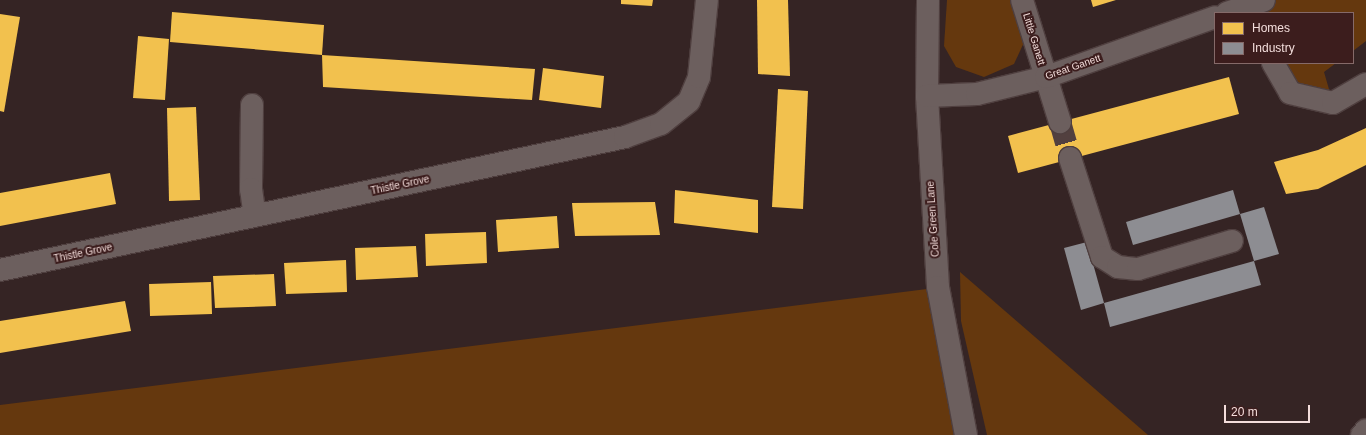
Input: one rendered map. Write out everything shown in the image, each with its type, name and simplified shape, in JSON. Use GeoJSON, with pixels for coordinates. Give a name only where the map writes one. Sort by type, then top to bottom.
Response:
{"type":"FeatureCollection","features":[{"type":"Feature","properties":{"kind":"street","name":"Thistle Grove"},"geometry":{"type":"LineString","coordinates":[[0,270],[625,137],[661,124],[689,101],[699,77],[707,0]]}},
{"type":"Feature","properties":{"kind":"street","name":"Cole Green Lane"},"geometry":{"type":"LineString","coordinates":[[928,0],[927,96],[938,287],[966,435]]}},
{"type":"Feature","properties":{"kind":"street","name":"Little Ganett"},"geometry":{"type":"LineString","coordinates":[[1022,0],[1060,122]]}},
{"type":"Feature","properties":{"kind":"street"},"geometry":{"type":"LineString","coordinates":[[1231,12],[1259,5]]}},
{"type":"Feature","properties":{"kind":"street","name":"Great Ganett"},"geometry":{"type":"LineString","coordinates":[[927,96],[977,94],[1046,77],[1214,17]]}},
{"type":"Feature","properties":{"kind":"street"},"geometry":{"type":"LineString","coordinates":[[1274,64],[1290,93],[1326,102],[1333,103],[1366,84]]}},
{"type":"Feature","properties":{"kind":"street"},"geometry":{"type":"LineString","coordinates":[[252,105],[251,189],[255,216]]}},
{"type":"Feature","properties":{"kind":"street"},"geometry":{"type":"LineString","coordinates":[[1070,158],[1102,257],[1118,268],[1138,269],[1232,241]]}},
{"type":"Feature","properties":{"kind":"street"},"geometry":{"type":"LineString","coordinates":[[1362,435],[1366,430]]}},
{"type":"Feature","properties":{"kind":"shaded area"},"geometry":{"type":"Polygon","coordinates":[[[947,0],[1016,0],[1026,38],[1014,64],[984,77],[956,67],[944,46],[947,0]]]}},
{"type":"Feature","properties":{"kind":"shaded area"},"geometry":{"type":"Polygon","coordinates":[[[1264,0],[1366,0],[1366,41],[1354,50],[1354,12],[1258,12],[1264,0]]]}},
{"type":"Feature","properties":{"kind":"shaded area"},"geometry":{"type":"Polygon","coordinates":[[[1274,64],[1335,64],[1324,72],[1333,103],[1290,93],[1274,64]]]}},
{"type":"Feature","properties":{"kind":"shaded area"},"geometry":{"type":"Polygon","coordinates":[[[960,272],[1148,435],[987,435],[961,321],[960,272]]]}},
{"type":"Feature","properties":{"kind":"shaded area"},"geometry":{"type":"Polygon","coordinates":[[[927,289],[955,435],[0,435],[0,405],[927,289]]]}},
{"type":"Feature","properties":{"kind":"building: Homes"},"geometry":{"type":"Polygon","coordinates":[[[621,0],[653,0],[652,6],[621,4],[621,0]]]}},
{"type":"Feature","properties":{"kind":"building: Homes"},"geometry":{"type":"Polygon","coordinates":[[[757,0],[788,0],[790,76],[758,74],[757,0]]]}},
{"type":"Feature","properties":{"kind":"building: Homes"},"geometry":{"type":"Polygon","coordinates":[[[1091,0],[1116,0],[1093,7],[1091,0]]]}},
{"type":"Feature","properties":{"kind":"building: Homes"},"geometry":{"type":"Polygon","coordinates":[[[172,12],[324,25],[322,55],[170,42],[172,12]]]}},
{"type":"Feature","properties":{"kind":"building: Homes"},"geometry":{"type":"Polygon","coordinates":[[[0,14],[20,17],[4,112],[0,111],[0,14]]]}},
{"type":"Feature","properties":{"kind":"building: Homes"},"geometry":{"type":"Polygon","coordinates":[[[138,36],[169,39],[165,100],[133,98],[138,36]]]}},
{"type":"Feature","properties":{"kind":"building: Homes"},"geometry":{"type":"Polygon","coordinates":[[[322,55],[535,69],[532,100],[323,87],[322,55]]]}},
{"type":"Feature","properties":{"kind":"building: Homes"},"geometry":{"type":"Polygon","coordinates":[[[543,68],[604,76],[601,108],[539,100],[543,68]]]}},
{"type":"Feature","properties":{"kind":"building: Homes"},"geometry":{"type":"Polygon","coordinates":[[[1229,77],[1239,114],[1018,173],[1008,136],[1229,77]]]}},
{"type":"Feature","properties":{"kind":"building: Homes"},"geometry":{"type":"Polygon","coordinates":[[[778,89],[808,91],[803,209],[772,207],[778,89]]]}},
{"type":"Feature","properties":{"kind":"building: Homes"},"geometry":{"type":"Polygon","coordinates":[[[196,107],[200,200],[169,201],[167,108],[196,107]]]}},
{"type":"Feature","properties":{"kind":"building: Homes"},"geometry":{"type":"Polygon","coordinates":[[[1366,128],[1366,165],[1318,189],[1286,194],[1274,162],[1318,150],[1366,128]]]}},
{"type":"Feature","properties":{"kind":"building: Homes"},"geometry":{"type":"Polygon","coordinates":[[[110,173],[116,204],[0,226],[0,193],[110,173]]]}},
{"type":"Feature","properties":{"kind":"building: Homes"},"geometry":{"type":"Polygon","coordinates":[[[675,190],[758,200],[758,233],[674,223],[675,190]]]}},
{"type":"Feature","properties":{"kind":"building: Homes"},"geometry":{"type":"Polygon","coordinates":[[[655,202],[660,235],[575,236],[572,203],[655,202]]]}},
{"type":"Feature","properties":{"kind":"building: Homes"},"geometry":{"type":"Polygon","coordinates":[[[557,216],[559,248],[498,252],[496,220],[557,216]]]}},
{"type":"Feature","properties":{"kind":"building: Homes"},"geometry":{"type":"Polygon","coordinates":[[[486,232],[487,263],[426,266],[425,234],[486,232]]]}},
{"type":"Feature","properties":{"kind":"building: Homes"},"geometry":{"type":"Polygon","coordinates":[[[416,246],[418,277],[356,280],[355,248],[416,246]]]}},
{"type":"Feature","properties":{"kind":"building: Homes"},"geometry":{"type":"Polygon","coordinates":[[[346,260],[347,292],[286,294],[284,263],[346,260]]]}},
{"type":"Feature","properties":{"kind":"building: Homes"},"geometry":{"type":"Polygon","coordinates":[[[274,274],[276,306],[215,308],[213,276],[274,274]]]}},
{"type":"Feature","properties":{"kind":"building: Homes"},"geometry":{"type":"Polygon","coordinates":[[[211,282],[212,314],[150,316],[149,284],[211,282]]]}},
{"type":"Feature","properties":{"kind":"building: Homes"},"geometry":{"type":"Polygon","coordinates":[[[125,301],[131,331],[0,353],[0,321],[125,301]]]}},
{"type":"Feature","properties":{"kind":"building: Industry"},"geometry":{"type":"Polygon","coordinates":[[[1233,190],[1240,214],[1133,245],[1126,222],[1233,190]]]}},
{"type":"Feature","properties":{"kind":"building: Industry"},"geometry":{"type":"Polygon","coordinates":[[[1264,207],[1279,254],[1254,261],[1240,214],[1264,207]]]}},
{"type":"Feature","properties":{"kind":"building: Industry"},"geometry":{"type":"Polygon","coordinates":[[[1087,242],[1104,303],[1081,310],[1064,248],[1087,242]]]}},
{"type":"Feature","properties":{"kind":"building: Industry"},"geometry":{"type":"Polygon","coordinates":[[[1254,261],[1261,285],[1110,327],[1104,303],[1254,261]]]}},
{"type":"Feature","properties":{"kind":"tunnel"},"geometry":{"type":"LineString","coordinates":[[1060,122],[1070,158]]}}]}
